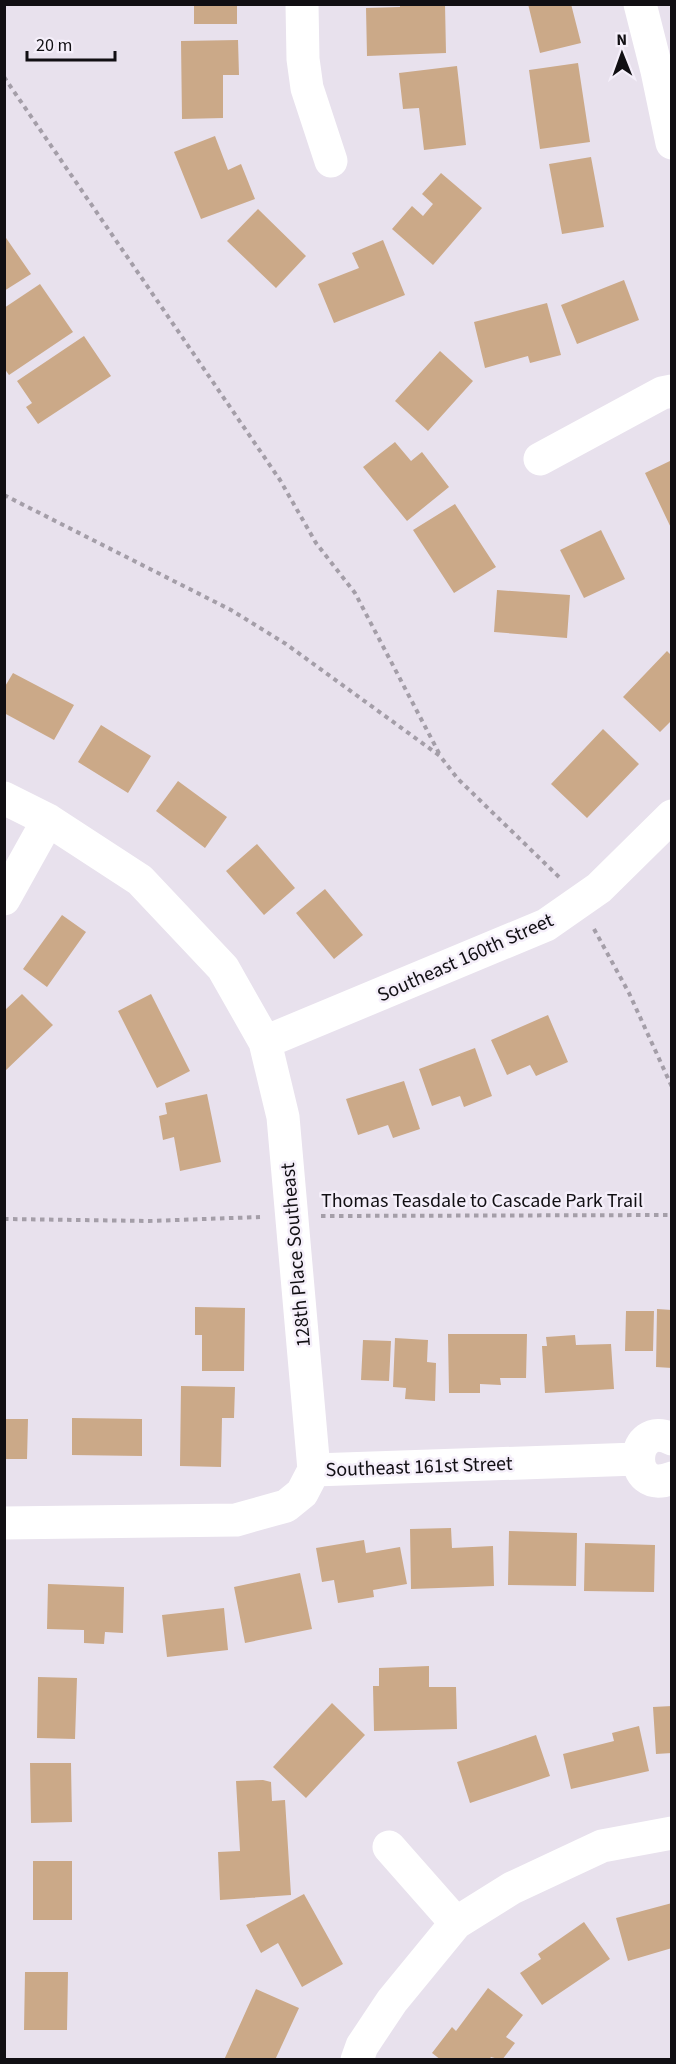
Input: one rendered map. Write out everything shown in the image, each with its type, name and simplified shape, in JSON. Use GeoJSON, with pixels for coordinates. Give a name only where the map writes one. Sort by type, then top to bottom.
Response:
{"type":"FeatureCollection","features":[{"type":"Feature","properties":{"kind":"street"},"geometry":{"type":"LineString","coordinates":[[302,4],[303,59],[307,88],[331,161]]}},
{"type":"Feature","properties":{"kind":"street"},"geometry":{"type":"LineString","coordinates":[[640,4],[664,69],[672,142]]}},
{"type":"Feature","properties":{"kind":"street"},"geometry":{"type":"LineString","coordinates":[[540,459],[672,391]]}},
{"type":"Feature","properties":{"kind":"street","name":"128th Place Southeast"},"geometry":{"type":"LineString","coordinates":[[4,798],[48,820],[140,880],[223,968],[265,1042],[283,1117],[314,1470]]}},
{"type":"Feature","properties":{"kind":"street","name":"Southeast 160th Street"},"geometry":{"type":"LineString","coordinates":[[265,1042],[546,925],[599,888],[672,816]]}},
{"type":"Feature","properties":{"kind":"street"},"geometry":{"type":"LineString","coordinates":[[4,899],[48,820]]}},
{"type":"Feature","properties":{"kind":"street"},"geometry":{"type":"LineString","coordinates":[[672,1439],[661,1436],[647,1440],[642,1445],[637,1459],[643,1473],[649,1478],[664,1481],[672,1478]]}},
{"type":"Feature","properties":{"kind":"street","name":"Southeast 161st Street"},"geometry":{"type":"LineString","coordinates":[[4,1523],[236,1520],[286,1506],[302,1492],[314,1470],[637,1459]]}},
{"type":"Feature","properties":{"kind":"street"},"geometry":{"type":"LineString","coordinates":[[357,2060],[362,2046],[392,2001],[456,1923],[512,1888],[602,1846],[672,1833]]}},
{"type":"Feature","properties":{"kind":"street"},"geometry":{"type":"LineString","coordinates":[[389,1847],[456,1923]]}},
{"type":"Feature","properties":{"kind":"path"},"geometry":{"type":"LineString","coordinates":[[4,77],[280,480],[316,543],[355,593],[440,756],[458,779],[568,885],[629,993],[672,1087]]}},
{"type":"Feature","properties":{"kind":"path"},"geometry":{"type":"LineString","coordinates":[[4,495],[231,610],[286,644],[440,756]]}},
{"type":"Feature","properties":{"kind":"path","name":"Thomas Teasdale to Cascade Park Trail"},"geometry":{"type":"LineString","coordinates":[[4,1219],[149,1221],[292,1216],[672,1215]]}},
{"type":"Feature","properties":{"kind":"building"},"geometry":{"type":"Polygon","coordinates":[[[194,4],[237,4],[237,24],[194,24],[194,4]]]}},
{"type":"Feature","properties":{"kind":"building"},"geometry":{"type":"Polygon","coordinates":[[[400,4],[445,4],[446,53],[367,56],[366,8],[400,7],[400,4]]]}},
{"type":"Feature","properties":{"kind":"building"},"geometry":{"type":"Polygon","coordinates":[[[528,4],[571,4],[581,43],[540,53],[528,4]]]}},
{"type":"Feature","properties":{"kind":"building"},"geometry":{"type":"Polygon","coordinates":[[[238,40],[239,75],[223,75],[223,118],[182,119],[181,41],[238,40]]]}},
{"type":"Feature","properties":{"kind":"building"},"geometry":{"type":"Polygon","coordinates":[[[578,63],[590,142],[540,149],[529,70],[578,63]]]}},
{"type":"Feature","properties":{"kind":"building"},"geometry":{"type":"Polygon","coordinates":[[[457,66],[466,145],[424,150],[419,108],[403,109],[399,73],[457,66]]]}},
{"type":"Feature","properties":{"kind":"building"},"geometry":{"type":"Polygon","coordinates":[[[215,136],[228,170],[241,164],[255,199],[201,219],[174,152],[215,136]]]}},
{"type":"Feature","properties":{"kind":"building"},"geometry":{"type":"Polygon","coordinates":[[[591,157],[604,227],[562,234],[549,164],[591,157]]]}},
{"type":"Feature","properties":{"kind":"building"},"geometry":{"type":"Polygon","coordinates":[[[441,173],[482,208],[433,265],[392,229],[412,206],[423,216],[433,204],[422,194],[441,173]]]}},
{"type":"Feature","properties":{"kind":"building"},"geometry":{"type":"Polygon","coordinates":[[[258,209],[306,256],[276,288],[227,241],[258,209]]]}},
{"type":"Feature","properties":{"kind":"building"},"geometry":{"type":"Polygon","coordinates":[[[4,235],[31,274],[4,291],[4,235]]]}},
{"type":"Feature","properties":{"kind":"building"},"geometry":{"type":"Polygon","coordinates":[[[383,240],[405,295],[334,323],[318,284],[359,268],[352,253],[383,240]]]}},
{"type":"Feature","properties":{"kind":"building"},"geometry":{"type":"Polygon","coordinates":[[[624,280],[639,320],[577,344],[561,305],[624,280]]]}},
{"type":"Feature","properties":{"kind":"building"},"geometry":{"type":"Polygon","coordinates":[[[40,284],[73,332],[9,375],[4,368],[4,308],[40,284]]]}},
{"type":"Feature","properties":{"kind":"building"},"geometry":{"type":"Polygon","coordinates":[[[547,303],[561,355],[530,363],[528,356],[485,368],[474,322],[547,303]]]}},
{"type":"Feature","properties":{"kind":"building"},"geometry":{"type":"Polygon","coordinates":[[[84,336],[111,376],[38,424],[26,407],[32,403],[17,381],[84,336]]]}},
{"type":"Feature","properties":{"kind":"building"},"geometry":{"type":"Polygon","coordinates":[[[440,351],[473,381],[428,431],[395,401],[440,351]]]}},
{"type":"Feature","properties":{"kind":"building"},"geometry":{"type":"Polygon","coordinates":[[[395,442],[411,461],[422,452],[449,487],[407,521],[363,467],[395,442]]]}},
{"type":"Feature","properties":{"kind":"building"},"geometry":{"type":"Polygon","coordinates":[[[672,460],[672,530],[645,473],[672,460]]]}},
{"type":"Feature","properties":{"kind":"building"},"geometry":{"type":"Polygon","coordinates":[[[455,504],[496,567],[454,593],[413,530],[455,504]]]}},
{"type":"Feature","properties":{"kind":"building"},"geometry":{"type":"Polygon","coordinates":[[[601,530],[625,579],[584,598],[560,550],[601,530]]]}},
{"type":"Feature","properties":{"kind":"building"},"geometry":{"type":"Polygon","coordinates":[[[497,590],[570,595],[567,638],[494,632],[497,590]]]}},
{"type":"Feature","properties":{"kind":"building"},"geometry":{"type":"Polygon","coordinates":[[[667,651],[672,656],[672,720],[660,732],[623,697],[667,651]]]}},
{"type":"Feature","properties":{"kind":"building"},"geometry":{"type":"Polygon","coordinates":[[[13,673],[74,705],[54,740],[4,713],[4,688],[13,673]]]}},
{"type":"Feature","properties":{"kind":"building"},"geometry":{"type":"Polygon","coordinates":[[[101,725],[151,756],[128,793],[78,762],[101,725]]]}},
{"type":"Feature","properties":{"kind":"building"},"geometry":{"type":"Polygon","coordinates":[[[603,729],[639,764],[587,818],[551,784],[603,729]]]}},
{"type":"Feature","properties":{"kind":"building"},"geometry":{"type":"Polygon","coordinates":[[[178,781],[227,817],[205,848],[156,811],[178,781]]]}},
{"type":"Feature","properties":{"kind":"building"},"geometry":{"type":"Polygon","coordinates":[[[257,844],[295,888],[264,915],[226,871],[257,844]]]}},
{"type":"Feature","properties":{"kind":"building"},"geometry":{"type":"Polygon","coordinates":[[[325,889],[363,935],[334,959],[296,913],[325,889]]]}},
{"type":"Feature","properties":{"kind":"building"},"geometry":{"type":"Polygon","coordinates":[[[62,915],[86,932],[47,987],[23,969],[62,915]]]}},
{"type":"Feature","properties":{"kind":"building"},"geometry":{"type":"Polygon","coordinates":[[[22,994],[53,1025],[4,1072],[4,1011],[22,994]]]}},
{"type":"Feature","properties":{"kind":"building"},"geometry":{"type":"Polygon","coordinates":[[[151,994],[190,1071],[157,1088],[118,1011],[151,994]]]}},
{"type":"Feature","properties":{"kind":"building"},"geometry":{"type":"Polygon","coordinates":[[[548,1015],[568,1062],[536,1076],[530,1065],[507,1075],[491,1040],[548,1015]]]}},
{"type":"Feature","properties":{"kind":"building"},"geometry":{"type":"Polygon","coordinates":[[[475,1048],[492,1096],[464,1107],[460,1096],[432,1106],[419,1069],[475,1048]]]}},
{"type":"Feature","properties":{"kind":"building"},"geometry":{"type":"Polygon","coordinates":[[[404,1081],[420,1129],[393,1138],[388,1125],[358,1135],[346,1099],[404,1081]]]}},
{"type":"Feature","properties":{"kind":"building"},"geometry":{"type":"Polygon","coordinates":[[[207,1094],[221,1162],[180,1171],[174,1137],[163,1140],[159,1116],[167,1114],[165,1103],[207,1094]]]}},
{"type":"Feature","properties":{"kind":"building"},"geometry":{"type":"Polygon","coordinates":[[[195,1307],[245,1308],[244,1371],[202,1371],[202,1335],[195,1335],[195,1307]]]}},
{"type":"Feature","properties":{"kind":"building"},"geometry":{"type":"Polygon","coordinates":[[[657,1309],[672,1310],[672,1368],[656,1367],[657,1309]]]}},
{"type":"Feature","properties":{"kind":"building"},"geometry":{"type":"Polygon","coordinates":[[[626,1311],[654,1311],[653,1351],[625,1351],[626,1311]]]}},
{"type":"Feature","properties":{"kind":"building"},"geometry":{"type":"Polygon","coordinates":[[[448,1334],[527,1334],[526,1378],[500,1378],[501,1385],[480,1384],[480,1393],[449,1393],[448,1334]]]}},
{"type":"Feature","properties":{"kind":"building"},"geometry":{"type":"Polygon","coordinates":[[[575,1335],[576,1345],[611,1344],[614,1389],[545,1393],[542,1346],[547,1346],[546,1337],[575,1335]]]}},
{"type":"Feature","properties":{"kind":"building"},"geometry":{"type":"Polygon","coordinates":[[[395,1338],[428,1340],[427,1362],[436,1363],[435,1401],[405,1399],[406,1388],[393,1387],[395,1338]]]}},
{"type":"Feature","properties":{"kind":"building"},"geometry":{"type":"Polygon","coordinates":[[[363,1340],[391,1341],[389,1381],[361,1380],[363,1340]]]}},
{"type":"Feature","properties":{"kind":"building"},"geometry":{"type":"Polygon","coordinates":[[[181,1386],[235,1387],[234,1418],[222,1418],[221,1467],[180,1466],[181,1386]]]}},
{"type":"Feature","properties":{"kind":"building"},"geometry":{"type":"Polygon","coordinates":[[[72,1418],[142,1419],[142,1456],[72,1455],[72,1418]]]}},
{"type":"Feature","properties":{"kind":"building"},"geometry":{"type":"Polygon","coordinates":[[[4,1419],[28,1419],[27,1459],[4,1459],[4,1419]]]}},
{"type":"Feature","properties":{"kind":"building"},"geometry":{"type":"Polygon","coordinates":[[[451,1528],[452,1548],[493,1546],[494,1586],[411,1589],[410,1529],[451,1528]]]}},
{"type":"Feature","properties":{"kind":"building"},"geometry":{"type":"Polygon","coordinates":[[[509,1531],[577,1533],[576,1586],[508,1585],[509,1531]]]}},
{"type":"Feature","properties":{"kind":"building"},"geometry":{"type":"Polygon","coordinates":[[[364,1540],[366,1553],[400,1547],[407,1584],[373,1590],[374,1597],[338,1603],[334,1580],[322,1582],[316,1548],[364,1540]]]}},
{"type":"Feature","properties":{"kind":"building"},"geometry":{"type":"Polygon","coordinates":[[[585,1543],[655,1545],[654,1592],[584,1591],[585,1543]]]}},
{"type":"Feature","properties":{"kind":"building"},"geometry":{"type":"Polygon","coordinates":[[[300,1573],[312,1629],[245,1643],[234,1587],[300,1573]]]}},
{"type":"Feature","properties":{"kind":"building"},"geometry":{"type":"Polygon","coordinates":[[[48,1584],[124,1587],[123,1633],[105,1632],[104,1644],[84,1643],[84,1630],[47,1629],[48,1584]]]}},
{"type":"Feature","properties":{"kind":"building"},"geometry":{"type":"Polygon","coordinates":[[[224,1608],[228,1650],[167,1657],[162,1615],[224,1608]]]}},
{"type":"Feature","properties":{"kind":"building"},"geometry":{"type":"Polygon","coordinates":[[[429,1666],[429,1687],[456,1687],[457,1729],[374,1731],[373,1686],[379,1686],[379,1668],[429,1666]]]}},
{"type":"Feature","properties":{"kind":"building"},"geometry":{"type":"Polygon","coordinates":[[[38,1677],[77,1678],[75,1739],[37,1738],[38,1677]]]}},
{"type":"Feature","properties":{"kind":"building"},"geometry":{"type":"Polygon","coordinates":[[[332,1703],[365,1735],[306,1798],[273,1767],[332,1703]]]}},
{"type":"Feature","properties":{"kind":"building"},"geometry":{"type":"Polygon","coordinates":[[[672,1706],[672,1753],[656,1754],[653,1707],[672,1706]]]}},
{"type":"Feature","properties":{"kind":"building"},"geometry":{"type":"Polygon","coordinates":[[[639,1726],[649,1771],[571,1789],[563,1754],[614,1741],[612,1733],[639,1726]]]}},
{"type":"Feature","properties":{"kind":"building"},"geometry":{"type":"Polygon","coordinates":[[[536,1735],[550,1776],[470,1803],[457,1762],[536,1735]]]}},
{"type":"Feature","properties":{"kind":"building"},"geometry":{"type":"Polygon","coordinates":[[[30,1763],[71,1763],[72,1822],[31,1823],[30,1763]]]}},
{"type":"Feature","properties":{"kind":"building"},"geometry":{"type":"Polygon","coordinates":[[[236,1781],[271,1782],[272,1801],[285,1800],[291,1895],[220,1900],[218,1852],[240,1851],[236,1781]]]}},
{"type":"Feature","properties":{"kind":"building"},"geometry":{"type":"Polygon","coordinates":[[[33,1861],[72,1861],[72,1920],[33,1920],[33,1861]]]}},
{"type":"Feature","properties":{"kind":"building"},"geometry":{"type":"Polygon","coordinates":[[[304,1894],[343,1964],[302,1987],[278,1943],[261,1953],[246,1925],[304,1894]]]}},
{"type":"Feature","properties":{"kind":"building"},"geometry":{"type":"Polygon","coordinates":[[[672,1903],[672,1948],[628,1961],[616,1918],[672,1903]]]}},
{"type":"Feature","properties":{"kind":"building"},"geometry":{"type":"Polygon","coordinates":[[[584,1922],[610,1959],[542,2005],[520,1973],[541,1959],[538,1954],[584,1922]]]}},
{"type":"Feature","properties":{"kind":"building"},"geometry":{"type":"Polygon","coordinates":[[[25,1972],[68,1972],[67,2030],[24,2030],[25,1972]]]}},
{"type":"Feature","properties":{"kind":"building"},"geometry":{"type":"Polygon","coordinates":[[[488,1988],[523,2015],[506,2037],[515,2043],[502,2060],[491,2057],[489,2060],[441,2060],[432,2053],[452,2027],[456,2031],[488,1988]]]}},
{"type":"Feature","properties":{"kind":"building"},"geometry":{"type":"Polygon","coordinates":[[[256,1989],[299,2008],[275,2060],[224,2060],[256,1989]]]}}]}
